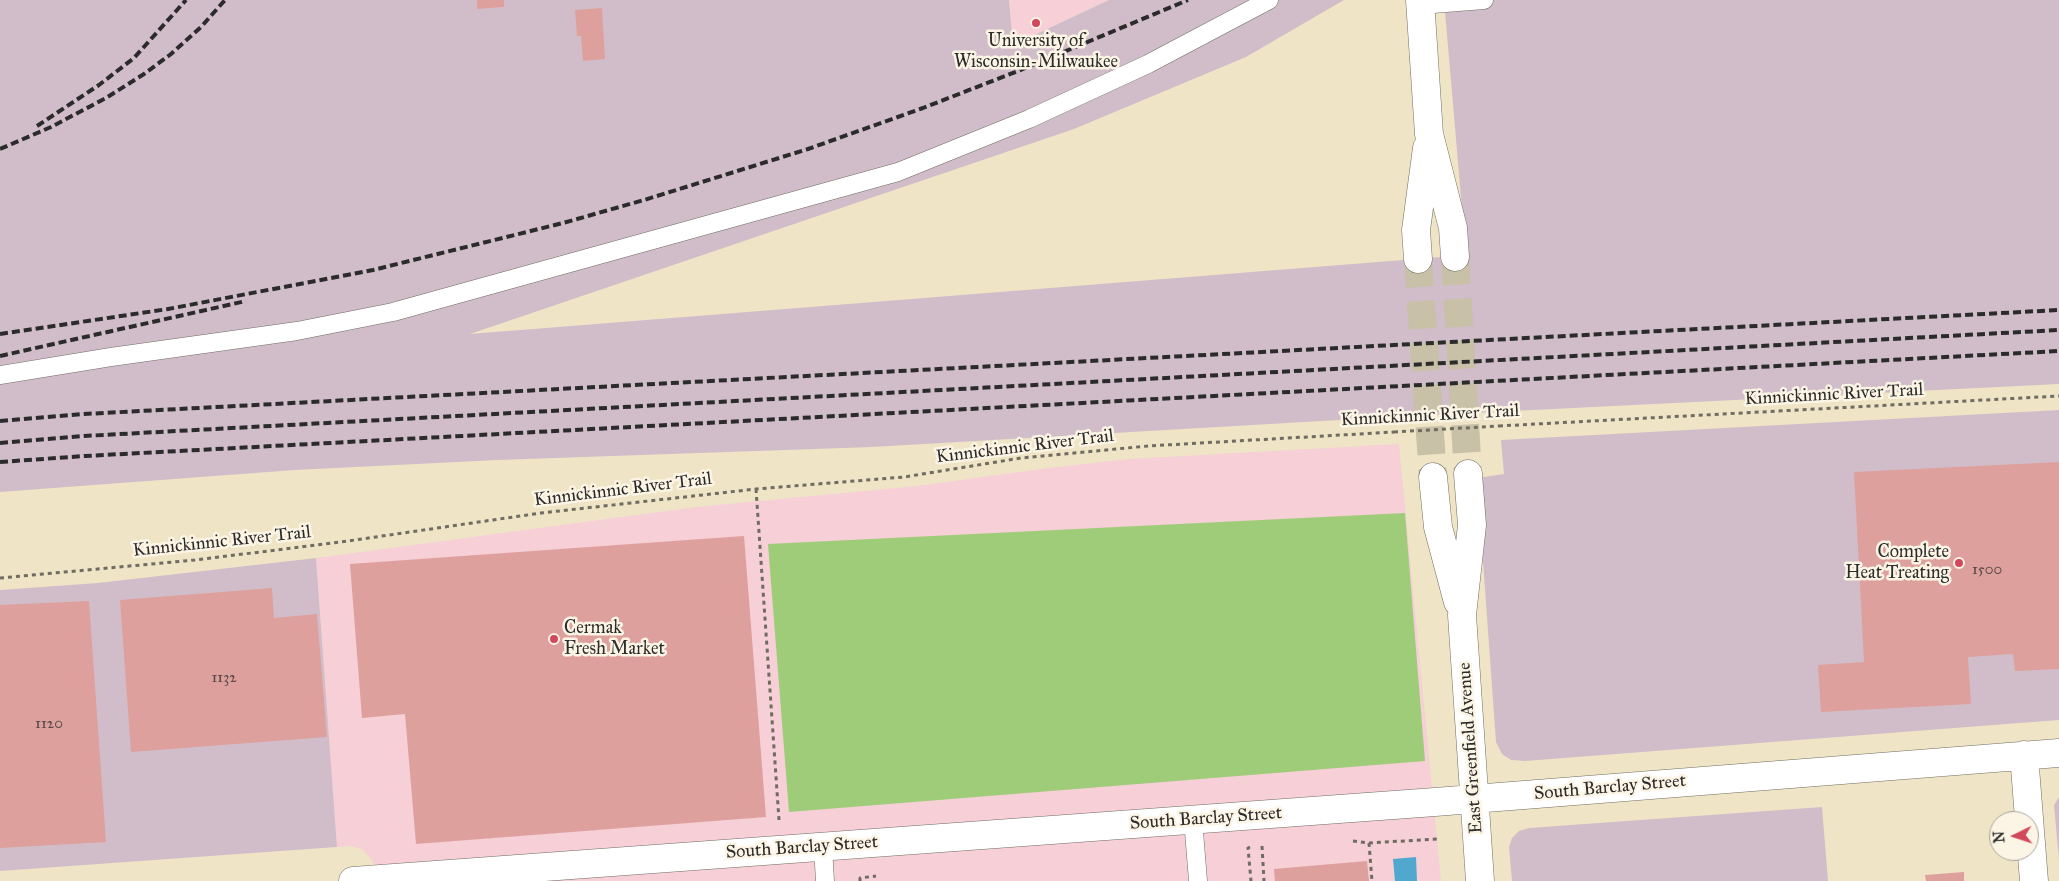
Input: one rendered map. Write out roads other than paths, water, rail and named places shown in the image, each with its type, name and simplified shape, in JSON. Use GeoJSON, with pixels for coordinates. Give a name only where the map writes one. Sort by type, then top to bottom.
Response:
{"type":"FeatureCollection","features":[{"type":"Feature","properties":{"kind":"street"},"geometry":{"type":"LineString","coordinates":[[1420,2],[1429,134],[1453,228],[1455,257]]}},
{"type":"Feature","properties":{"kind":"street"},"geometry":{"type":"LineString","coordinates":[[1418,259],[1416,230],[1429,134]]}},
{"type":"Feature","properties":{"kind":"street","name":"East Greenfield Avenue"},"geometry":{"type":"LineString","coordinates":[[1468,474],[1472,525],[1462,615],[1480,881]]}},
{"type":"Feature","properties":{"kind":"street","name":"East Greenfield Avenue"},"geometry":{"type":"LineString","coordinates":[[1433,477],[1438,527],[1462,615]]}},
{"type":"Feature","properties":{"kind":"street","name":"South Barclay Street"},"geometry":{"type":"LineString","coordinates":[[353,881],[460,877],[823,846],[1474,799],[2059,753]]}},
{"type":"Feature","properties":{"kind":"street"},"geometry":{"type":"LineString","coordinates":[[2024,755],[2034,881]]}},
{"type":"Feature","properties":{"kind":"lane"},"geometry":{"type":"LineString","coordinates":[[0,375],[297,331],[393,312],[898,172],[1029,119],[1148,64],[1269,0]]}},
{"type":"Feature","properties":{"kind":"lane"},"geometry":{"type":"LineString","coordinates":[[1420,2],[1484,0]]}},
{"type":"Feature","properties":{"kind":"lane"},"geometry":{"type":"LineString","coordinates":[[1193,820],[1198,881]]}},
{"type":"Feature","properties":{"kind":"lane"},"geometry":{"type":"LineString","coordinates":[[823,846],[825,881]]}},
{"type":"Feature","properties":{"kind":"water"},"geometry":{"type":"Polygon","coordinates":[[[1416,857],[1417,881],[1395,881],[1393,859],[1416,857]]]}},
{"type":"Feature","properties":{"kind":"tunnel"},"geometry":{"type":"LineString","coordinates":[[1455,257],[1468,474]]}},
{"type":"Feature","properties":{"kind":"tunnel"},"geometry":{"type":"LineString","coordinates":[[1418,259],[1433,477]]}},
{"type":"Feature","properties":{"kind":"railway"},"geometry":{"type":"LineString","coordinates":[[37,126],[99,85],[134,58],[186,0]]}},
{"type":"Feature","properties":{"kind":"railway"},"geometry":{"type":"LineString","coordinates":[[0,149],[51,127],[106,98],[144,74],[171,54],[201,27],[225,0]]}},
{"type":"Feature","properties":{"kind":"railway"},"geometry":{"type":"LineString","coordinates":[[0,334],[168,309],[373,270],[563,223],[808,149],[923,108],[1018,71],[1188,0]]}},
{"type":"Feature","properties":{"kind":"railway"},"geometry":{"type":"LineString","coordinates":[[0,356],[246,301]]}},
{"type":"Feature","properties":{"kind":"railway"},"geometry":{"type":"LineString","coordinates":[[0,421],[84,414],[2059,310]]}},
{"type":"Feature","properties":{"kind":"railway"},"geometry":{"type":"LineString","coordinates":[[0,443],[84,436],[2059,330]]}},
{"type":"Feature","properties":{"kind":"railway"},"geometry":{"type":"LineString","coordinates":[[0,462],[2059,351]]}},
{"type":"Feature","properties":{"kind":"place","name":"University of Wisconsin-Milwaukee"},"geometry":{"type":"Point","coordinates":[1036,23]}},
{"type":"Feature","properties":{"kind":"place","name":"Complete Heat Treating"},"geometry":{"type":"Point","coordinates":[1959,563]}},
{"type":"Feature","properties":{"kind":"place","name":"Cermak Fresh Market"},"geometry":{"type":"Point","coordinates":[554,639]}}]}
